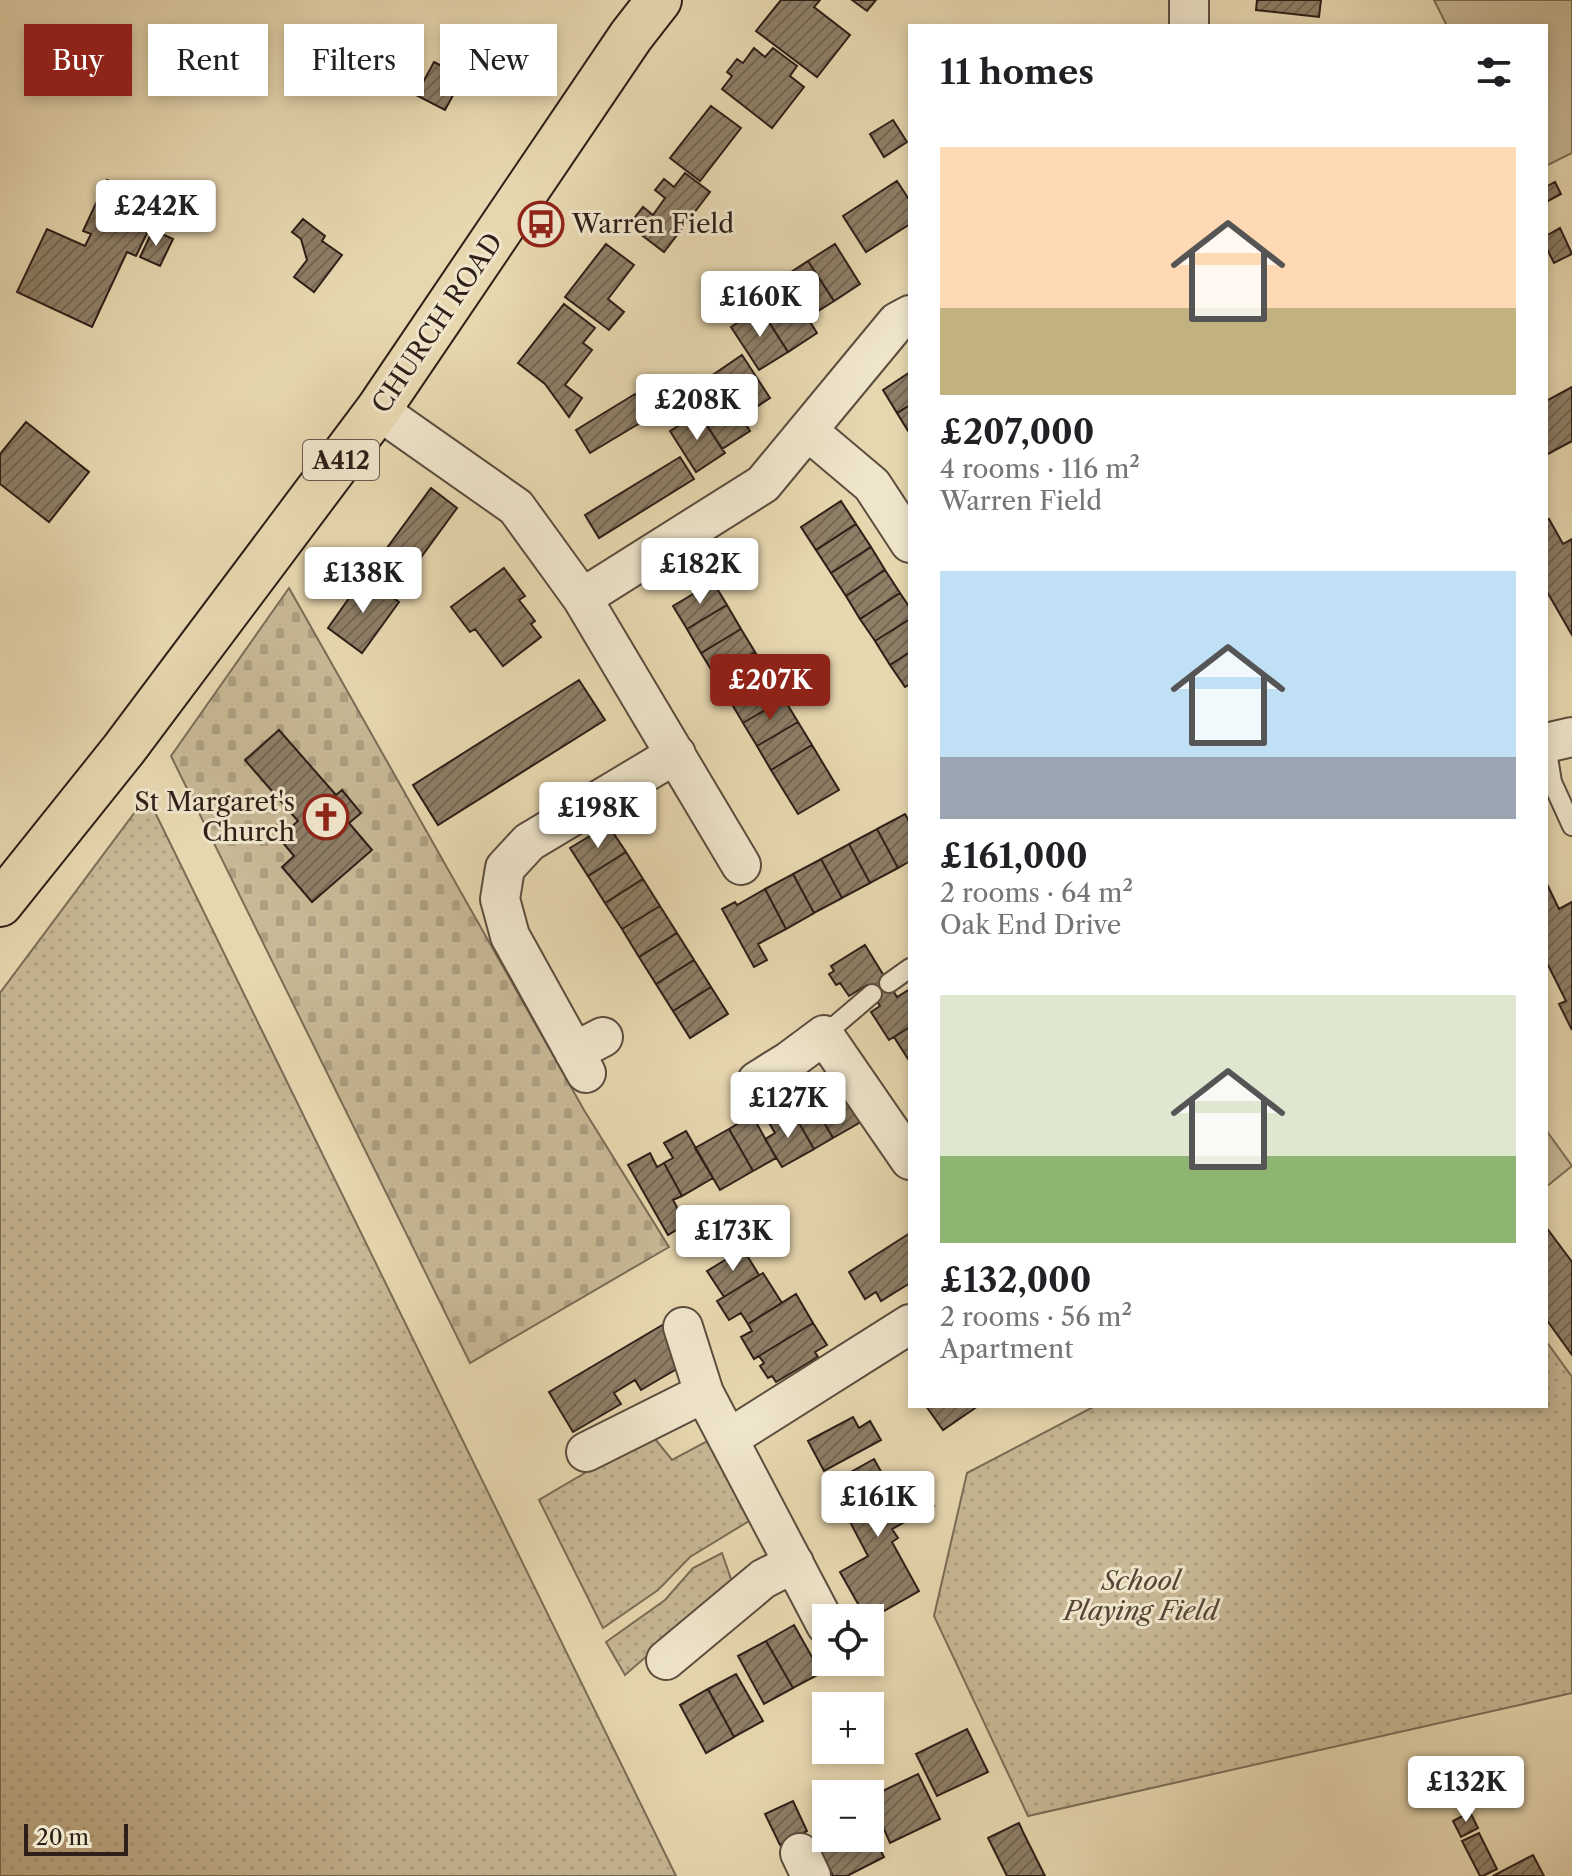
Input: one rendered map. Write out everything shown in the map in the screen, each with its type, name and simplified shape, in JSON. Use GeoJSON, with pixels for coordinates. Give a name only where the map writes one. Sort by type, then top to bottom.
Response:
{"type":"FeatureCollection","features":[{"type":"Feature","properties":{"kind":"main road","name":"CHURCH ROAD"},"geometry":{"type":"LineString","coordinates":[[0,904],[124,749],[378,410],[631,36],[659,0]]}},
{"type":"Feature","properties":{"kind":"street"},"geometry":{"type":"LineString","coordinates":[[1189,0],[1189,24]]}},
{"type":"Feature","properties":{"kind":"street"},"geometry":{"type":"LineString","coordinates":[[582,598],[763,484],[897,322],[908,316]]}},
{"type":"Feature","properties":{"kind":"street"},"geometry":{"type":"LineString","coordinates":[[378,410],[516,507],[582,598],[741,865]]}},
{"type":"Feature","properties":{"kind":"street"},"geometry":{"type":"LineString","coordinates":[[808,431],[872,485],[908,540]]}},
{"type":"Feature","properties":{"kind":"street"},"geometry":{"type":"LineString","coordinates":[[1548,743],[1572,737]]}},
{"type":"Feature","properties":{"kind":"street"},"geometry":{"type":"LineString","coordinates":[[587,1054],[510,936],[500,899],[505,868],[529,842],[676,754]]}},
{"type":"Feature","properties":{"kind":"street"},"geometry":{"type":"LineString","coordinates":[[757,1081],[824,1035],[908,1157]]}},
{"type":"Feature","properties":{"kind":"street"},"geometry":{"type":"LineString","coordinates":[[728,1439],[908,1325]]}},
{"type":"Feature","properties":{"kind":"street"},"geometry":{"type":"LineString","coordinates":[[683,1327],[704,1393],[815,1604]]}},
{"type":"Feature","properties":{"kind":"street"},"geometry":{"type":"LineString","coordinates":[[586,1452],[704,1393]]}},
{"type":"Feature","properties":{"kind":"street"},"geometry":{"type":"LineString","coordinates":[[666,1660],[763,1579],[794,1563]]}},
{"type":"Feature","properties":{"kind":"lane"},"geometry":{"type":"LineString","coordinates":[[1548,757],[1552,782],[1572,826]]}},
{"type":"Feature","properties":{"kind":"lane"},"geometry":{"type":"LineString","coordinates":[[889,983],[908,969]]}},
{"type":"Feature","properties":{"kind":"lane"},"geometry":{"type":"LineString","coordinates":[[824,1035],[872,994]]}},
{"type":"Feature","properties":{"kind":"green space"},"geometry":{"type":"Polygon","coordinates":[[[1434,0],[1572,0],[1572,153],[1548,165],[1548,24],[1446,24],[1434,0]]]}},
{"type":"Feature","properties":{"kind":"green space"},"geometry":{"type":"Polygon","coordinates":[[[289,588],[584,1110],[669,1247],[470,1363],[171,756],[289,588]]]}},
{"type":"Feature","properties":{"kind":"green space"},"geometry":{"type":"Polygon","coordinates":[[[147,796],[676,1876],[0,1876],[0,993],[147,796]]]}},
{"type":"Feature","properties":{"kind":"green space"},"geometry":{"type":"Polygon","coordinates":[[[1548,1133],[1572,1166],[1548,1185],[1548,1133]]]}},
{"type":"Feature","properties":{"kind":"green space","name":"School Playing Field"},"geometry":{"type":"Polygon","coordinates":[[[1548,1344],[1572,1377],[1572,1693],[1028,1816],[934,1616],[967,1473],[1091,1408],[1548,1408],[1548,1344]]]}},
{"type":"Feature","properties":{"kind":"green space"},"geometry":{"type":"Polygon","coordinates":[[[651,1434],[672,1460],[711,1439],[754,1518],[690,1557],[658,1590],[603,1628],[539,1500],[651,1434]]]}},
{"type":"Feature","properties":{"kind":"green space"},"geometry":{"type":"Polygon","coordinates":[[[722,1553],[732,1582],[625,1675],[606,1642],[665,1600],[693,1568],[722,1553]]]}},
{"type":"Feature","properties":{"kind":"building"},"geometry":{"type":"Polygon","coordinates":[[[781,0],[820,0],[814,7],[850,35],[817,77],[756,31],[781,0]]]}},
{"type":"Feature","properties":{"kind":"building"},"geometry":{"type":"Polygon","coordinates":[[[852,0],[876,0],[867,11],[852,0]]]}},
{"type":"Feature","properties":{"kind":"building"},"geometry":{"type":"Polygon","coordinates":[[[1257,0],[1321,0],[1319,17],[1256,10],[1257,0]]]}},
{"type":"Feature","properties":{"kind":"building"},"geometry":{"type":"Polygon","coordinates":[[[754,48],[765,57],[773,48],[797,66],[790,76],[804,87],[772,128],[722,89],[732,76],[727,72],[737,59],[743,63],[754,48]]]}},
{"type":"Feature","properties":{"kind":"building"},"geometry":{"type":"Polygon","coordinates":[[[434,62],[440,65],[440,96],[453,96],[445,110],[418,96],[424,96],[424,80],[434,62]]]}},
{"type":"Feature","properties":{"kind":"building"},"geometry":{"type":"Polygon","coordinates":[[[711,106],[741,128],[700,181],[670,158],[711,106]]]}},
{"type":"Feature","properties":{"kind":"building"},"geometry":{"type":"Polygon","coordinates":[[[893,120],[907,142],[884,157],[870,134],[893,120]]]}},
{"type":"Feature","properties":{"kind":"building"},"geometry":{"type":"Polygon","coordinates":[[[685,173],[710,192],[664,252],[639,233],[645,225],[635,217],[643,207],[653,215],[665,198],[655,190],[664,179],[674,187],[685,173]]]}},
{"type":"Feature","properties":{"kind":"building"},"geometry":{"type":"Polygon","coordinates":[[[107,180],[134,193],[124,215],[150,227],[136,256],[127,252],[92,327],[17,292],[47,229],[85,246],[91,234],[83,231],[107,180]]]}},
{"type":"Feature","properties":{"kind":"building"},"geometry":{"type":"Polygon","coordinates":[[[897,181],[908,198],[908,225],[866,252],[843,216],[897,181]]]}},
{"type":"Feature","properties":{"kind":"building"},"geometry":{"type":"Polygon","coordinates":[[[1555,182],[1561,194],[1548,201],[1548,186],[1555,182]]]}},
{"type":"Feature","properties":{"kind":"building"},"geometry":{"type":"Polygon","coordinates":[[[303,219],[325,236],[322,241],[342,255],[314,292],[294,277],[307,260],[301,239],[292,232],[303,219]]]}},
{"type":"Feature","properties":{"kind":"building"},"geometry":{"type":"Polygon","coordinates":[[[1560,228],[1572,254],[1554,263],[1548,251],[1548,235],[1560,228]]]}},
{"type":"Feature","properties":{"kind":"building"},"geometry":{"type":"Polygon","coordinates":[[[153,230],[173,239],[160,266],[140,257],[153,230]]]}},
{"type":"Feature","properties":{"kind":"building"},"geometry":{"type":"Polygon","coordinates":[[[606,244],[634,265],[608,299],[624,312],[609,330],[565,297],[606,244]]]}},
{"type":"Feature","properties":{"kind":"building"},"geometry":{"type":"Polygon","coordinates":[[[835,244],[860,284],[834,301],[808,261],[835,244]]]}},
{"type":"Feature","properties":{"kind":"building"},"geometry":{"type":"Polygon","coordinates":[[[808,261],[834,301],[807,318],[782,278],[808,261]]]}},
{"type":"Feature","properties":{"kind":"building"},"geometry":{"type":"Polygon","coordinates":[[[790,290],[817,333],[788,352],[760,308],[790,290]]]}},
{"type":"Feature","properties":{"kind":"building"},"geometry":{"type":"Polygon","coordinates":[[[564,304],[595,328],[583,343],[592,350],[565,385],[582,398],[569,417],[545,384],[518,363],[564,304]]]}},
{"type":"Feature","properties":{"kind":"building"},"geometry":{"type":"Polygon","coordinates":[[[760,308],[788,352],[759,370],[731,327],[760,308]]]}},
{"type":"Feature","properties":{"kind":"building"},"geometry":{"type":"Polygon","coordinates":[[[742,355],[770,398],[741,417],[714,374],[742,355]]]}},
{"type":"Feature","properties":{"kind":"building"},"geometry":{"type":"Polygon","coordinates":[[[908,373],[908,406],[897,413],[883,390],[908,373]]]}},
{"type":"Feature","properties":{"kind":"building"},"geometry":{"type":"Polygon","coordinates":[[[720,383],[750,431],[722,449],[691,401],[720,383]]]}},
{"type":"Feature","properties":{"kind":"building"},"geometry":{"type":"Polygon","coordinates":[[[1572,387],[1572,441],[1548,454],[1548,400],[1572,387]]]}},
{"type":"Feature","properties":{"kind":"building"},"geometry":{"type":"Polygon","coordinates":[[[635,394],[650,417],[590,453],[576,430],[635,394]]]}},
{"type":"Feature","properties":{"kind":"building"},"geometry":{"type":"Polygon","coordinates":[[[908,406],[908,431],[897,413],[908,406]]]}},
{"type":"Feature","properties":{"kind":"building"},"geometry":{"type":"Polygon","coordinates":[[[699,413],[725,453],[696,472],[670,431],[699,413]]]}},
{"type":"Feature","properties":{"kind":"building"},"geometry":{"type":"Polygon","coordinates":[[[26,422],[89,472],[49,522],[0,484],[0,454],[26,422]]]}},
{"type":"Feature","properties":{"kind":"building"},"geometry":{"type":"Polygon","coordinates":[[[680,457],[694,479],[599,538],[585,515],[680,457]]]}},
{"type":"Feature","properties":{"kind":"building"},"geometry":{"type":"Polygon","coordinates":[[[431,488],[457,508],[411,571],[384,552],[431,488]]]}},
{"type":"Feature","properties":{"kind":"building"},"geometry":{"type":"Polygon","coordinates":[[[841,501],[856,524],[816,550],[801,527],[841,501]]]}},
{"type":"Feature","properties":{"kind":"building"},"geometry":{"type":"Polygon","coordinates":[[[1548,519],[1563,544],[1572,539],[1572,635],[1548,593],[1548,519]]]}},
{"type":"Feature","properties":{"kind":"building"},"geometry":{"type":"Polygon","coordinates":[[[856,524],[871,547],[831,573],[816,550],[856,524]]]}},
{"type":"Feature","properties":{"kind":"building"},"geometry":{"type":"Polygon","coordinates":[[[871,547],[885,570],[846,596],[831,573],[871,547]]]}},
{"type":"Feature","properties":{"kind":"building"},"geometry":{"type":"Polygon","coordinates":[[[504,568],[525,596],[519,600],[535,621],[531,624],[541,637],[503,666],[475,629],[470,632],[451,607],[504,568]]]}},
{"type":"Feature","properties":{"kind":"building"},"geometry":{"type":"Polygon","coordinates":[[[885,570],[900,593],[860,619],[846,596],[885,570]]]}},
{"type":"Feature","properties":{"kind":"building"},"geometry":{"type":"Polygon","coordinates":[[[364,577],[399,602],[362,653],[328,628],[364,577]]]}},
{"type":"Feature","properties":{"kind":"building"},"geometry":{"type":"Polygon","coordinates":[[[713,582],[727,605],[687,629],[673,606],[713,582]]]}},
{"type":"Feature","properties":{"kind":"building"},"geometry":{"type":"Polygon","coordinates":[[[900,593],[908,605],[908,620],[875,641],[860,619],[900,593]]]}},
{"type":"Feature","properties":{"kind":"building"},"geometry":{"type":"Polygon","coordinates":[[[727,605],[741,629],[701,653],[687,629],[727,605]]]}},
{"type":"Feature","properties":{"kind":"building"},"geometry":{"type":"Polygon","coordinates":[[[908,620],[908,653],[890,665],[875,641],[908,620]]]}},
{"type":"Feature","properties":{"kind":"building"},"geometry":{"type":"Polygon","coordinates":[[[741,629],[755,652],[715,676],[701,653],[741,629]]]}},
{"type":"Feature","properties":{"kind":"building"},"geometry":{"type":"Polygon","coordinates":[[[755,652],[769,675],[729,699],[715,676],[755,652]]]}},
{"type":"Feature","properties":{"kind":"building"},"geometry":{"type":"Polygon","coordinates":[[[908,653],[908,685],[905,687],[890,665],[908,653]]]}},
{"type":"Feature","properties":{"kind":"building"},"geometry":{"type":"Polygon","coordinates":[[[769,675],[784,699],[743,723],[729,699],[769,675]]]}},
{"type":"Feature","properties":{"kind":"building"},"geometry":{"type":"Polygon","coordinates":[[[579,680],[605,720],[438,825],[413,785],[579,680]]]}},
{"type":"Feature","properties":{"kind":"building"},"geometry":{"type":"Polygon","coordinates":[[[784,699],[798,722],[757,746],[743,723],[784,699]]]}},
{"type":"Feature","properties":{"kind":"building"},"geometry":{"type":"Polygon","coordinates":[[[798,722],[812,745],[771,770],[757,746],[798,722]]]}},
{"type":"Feature","properties":{"kind":"building","name":"St Margaret's Church"},"geometry":{"type":"Polygon","coordinates":[[[279,730],[336,795],[342,790],[361,813],[349,823],[372,850],[312,902],[282,867],[294,856],[279,838],[298,821],[245,760],[279,730]]]}},
{"type":"Feature","properties":{"kind":"building"},"geometry":{"type":"Polygon","coordinates":[[[812,745],[839,790],[798,814],[771,770],[812,745]]]}},
{"type":"Feature","properties":{"kind":"building"},"geometry":{"type":"Polygon","coordinates":[[[905,814],[908,819],[908,862],[898,868],[877,829],[905,814]]]}},
{"type":"Feature","properties":{"kind":"building"},"geometry":{"type":"Polygon","coordinates":[[[608,825],[626,852],[588,876],[570,848],[608,825]]]}},
{"type":"Feature","properties":{"kind":"building"},"geometry":{"type":"Polygon","coordinates":[[[877,829],[898,868],[870,883],[849,844],[877,829]]]}},
{"type":"Feature","properties":{"kind":"building"},"geometry":{"type":"Polygon","coordinates":[[[849,844],[870,883],[842,898],[821,859],[849,844]]]}},
{"type":"Feature","properties":{"kind":"building"},"geometry":{"type":"Polygon","coordinates":[[[626,852],[643,879],[605,903],[588,876],[626,852]]]}},
{"type":"Feature","properties":{"kind":"building"},"geometry":{"type":"Polygon","coordinates":[[[821,859],[842,898],[814,913],[793,874],[821,859]]]}},
{"type":"Feature","properties":{"kind":"building"},"geometry":{"type":"Polygon","coordinates":[[[793,874],[814,913],[786,929],[765,889],[793,874]]]}},
{"type":"Feature","properties":{"kind":"building"},"geometry":{"type":"Polygon","coordinates":[[[643,879],[660,906],[622,929],[605,903],[643,879]]]}},
{"type":"Feature","properties":{"kind":"building"},"geometry":{"type":"Polygon","coordinates":[[[1548,886],[1559,909],[1572,902],[1572,1030],[1559,1004],[1566,1001],[1548,965],[1548,886]]]}},
{"type":"Feature","properties":{"kind":"building"},"geometry":{"type":"Polygon","coordinates":[[[765,889],[786,929],[758,944],[767,960],[754,967],[722,909],[735,902],[737,905],[765,889]]]}},
{"type":"Feature","properties":{"kind":"building"},"geometry":{"type":"Polygon","coordinates":[[[660,906],[677,933],[639,957],[622,929],[660,906]]]}},
{"type":"Feature","properties":{"kind":"building"},"geometry":{"type":"Polygon","coordinates":[[[677,933],[694,960],[656,984],[639,957],[677,933]]]}},
{"type":"Feature","properties":{"kind":"building"},"geometry":{"type":"Polygon","coordinates":[[[865,945],[897,997],[908,990],[908,1028],[889,1040],[871,1012],[880,1006],[867,985],[849,996],[829,974],[834,971],[831,966],[865,945]]]}},
{"type":"Feature","properties":{"kind":"building"},"geometry":{"type":"Polygon","coordinates":[[[694,960],[711,987],[673,1011],[656,984],[694,960]]]}},
{"type":"Feature","properties":{"kind":"building"},"geometry":{"type":"Polygon","coordinates":[[[711,987],[728,1014],[690,1038],[673,1011],[711,987]]]}},
{"type":"Feature","properties":{"kind":"building"},"geometry":{"type":"Polygon","coordinates":[[[908,1028],[908,1059],[894,1037],[908,1028]]]}},
{"type":"Feature","properties":{"kind":"building"},"geometry":{"type":"Polygon","coordinates":[[[833,1085],[835,1088],[840,1085],[861,1122],[833,1138],[811,1100],[833,1085]]]}},
{"type":"Feature","properties":{"kind":"building"},"geometry":{"type":"Polygon","coordinates":[[[811,1100],[833,1138],[814,1149],[792,1111],[811,1100]]]}},
{"type":"Feature","properties":{"kind":"building"},"geometry":{"type":"Polygon","coordinates":[[[792,1111],[814,1149],[782,1167],[765,1139],[775,1133],[769,1123],[792,1111]]]}},
{"type":"Feature","properties":{"kind":"building"},"geometry":{"type":"Polygon","coordinates":[[[752,1115],[776,1158],[753,1171],[729,1129],[752,1115]]]}},
{"type":"Feature","properties":{"kind":"building"},"geometry":{"type":"Polygon","coordinates":[[[729,1129],[753,1171],[720,1190],[695,1148],[729,1129]]]}},
{"type":"Feature","properties":{"kind":"building"},"geometry":{"type":"Polygon","coordinates":[[[686,1131],[713,1178],[682,1196],[664,1163],[673,1158],[664,1143],[686,1131]]]}},
{"type":"Feature","properties":{"kind":"building"},"geometry":{"type":"Polygon","coordinates":[[[650,1153],[657,1167],[664,1163],[682,1196],[673,1200],[686,1224],[668,1235],[628,1165],[650,1153]]]}},
{"type":"Feature","properties":{"kind":"building"},"geometry":{"type":"Polygon","coordinates":[[[1548,1230],[1572,1262],[1572,1355],[1548,1322],[1548,1230]]]}},
{"type":"Feature","properties":{"kind":"building"},"geometry":{"type":"Polygon","coordinates":[[[908,1234],[908,1284],[881,1301],[876,1292],[865,1299],[849,1272],[908,1234]]]}},
{"type":"Feature","properties":{"kind":"building"},"geometry":{"type":"Polygon","coordinates":[[[743,1249],[759,1275],[724,1297],[707,1271],[743,1249]]]}},
{"type":"Feature","properties":{"kind":"building"},"geometry":{"type":"Polygon","coordinates":[[[763,1273],[782,1303],[748,1324],[741,1313],[729,1320],[717,1301],[763,1273]]]}},
{"type":"Feature","properties":{"kind":"building"},"geometry":{"type":"Polygon","coordinates":[[[796,1294],[813,1323],[754,1359],[741,1337],[752,1331],[748,1324],[796,1294]]]}},
{"type":"Feature","properties":{"kind":"building"},"geometry":{"type":"Polygon","coordinates":[[[813,1323],[827,1345],[815,1352],[818,1357],[776,1382],[772,1376],[768,1378],[760,1366],[764,1363],[759,1356],[813,1323]]]}},
{"type":"Feature","properties":{"kind":"building"},"geometry":{"type":"Polygon","coordinates":[[[664,1324],[687,1363],[641,1390],[635,1380],[614,1393],[621,1404],[573,1432],[549,1392],[664,1324]]]}},
{"type":"Feature","properties":{"kind":"building"},"geometry":{"type":"Polygon","coordinates":[[[927,1408],[975,1408],[943,1430],[927,1408]]]}},
{"type":"Feature","properties":{"kind":"building"},"geometry":{"type":"Polygon","coordinates":[[[853,1417],[859,1428],[870,1421],[881,1440],[824,1471],[808,1441],[853,1417]]]}},
{"type":"Feature","properties":{"kind":"building"},"geometry":{"type":"Polygon","coordinates":[[[874,1459],[899,1504],[925,1490],[934,1506],[892,1529],[898,1538],[892,1542],[919,1591],[884,1611],[884,1604],[858,1604],[840,1572],[868,1556],[849,1520],[855,1517],[835,1481],[874,1459]]]}},
{"type":"Feature","properties":{"kind":"building"},"geometry":{"type":"Polygon","coordinates":[[[794,1625],[812,1657],[812,1676],[815,1676],[793,1688],[766,1641],[794,1625]]]}},
{"type":"Feature","properties":{"kind":"building"},"geometry":{"type":"Polygon","coordinates":[[[766,1641],[793,1688],[764,1704],[738,1656],[766,1641]]]}},
{"type":"Feature","properties":{"kind":"building"},"geometry":{"type":"Polygon","coordinates":[[[736,1674],[763,1721],[734,1737],[708,1689],[736,1674]]]}},
{"type":"Feature","properties":{"kind":"building"},"geometry":{"type":"Polygon","coordinates":[[[708,1689],[734,1737],[706,1753],[680,1705],[708,1689]]]}},
{"type":"Feature","properties":{"kind":"building"},"geometry":{"type":"Polygon","coordinates":[[[967,1729],[988,1772],[937,1796],[916,1754],[967,1729]]]}},
{"type":"Feature","properties":{"kind":"building"},"geometry":{"type":"Polygon","coordinates":[[[918,1774],[940,1819],[890,1843],[884,1829],[884,1790],[918,1774]]]}},
{"type":"Feature","properties":{"kind":"building"},"geometry":{"type":"Polygon","coordinates":[[[793,1801],[807,1831],[780,1845],[765,1814],[793,1801]]]}},
{"type":"Feature","properties":{"kind":"building"},"geometry":{"type":"Polygon","coordinates":[[[1470,1812],[1478,1828],[1461,1837],[1453,1821],[1470,1812]]]}},
{"type":"Feature","properties":{"kind":"building"},"geometry":{"type":"Polygon","coordinates":[[[1019,1823],[1045,1876],[1007,1876],[988,1838],[1019,1823]]]}},
{"type":"Feature","properties":{"kind":"building"},"geometry":{"type":"Polygon","coordinates":[[[1479,1833],[1497,1869],[1483,1876],[1480,1876],[1462,1841],[1479,1833]]]}},
{"type":"Feature","properties":{"kind":"building"},"geometry":{"type":"Polygon","coordinates":[[[821,1852],[882,1852],[884,1857],[847,1876],[833,1876],[821,1852]]]}},
{"type":"Feature","properties":{"kind":"building"},"geometry":{"type":"Polygon","coordinates":[[[1533,1855],[1544,1876],[1493,1876],[1533,1855]]]}},
{"type":"Feature","properties":{"kind":"place","name":"Warren Field"},"geometry":{"type":"Point","coordinates":[541,224]}},
{"type":"Feature","properties":{"kind":"place","name":"St Margaret's Church"},"geometry":{"type":"Point","coordinates":[326,817]}}]}
